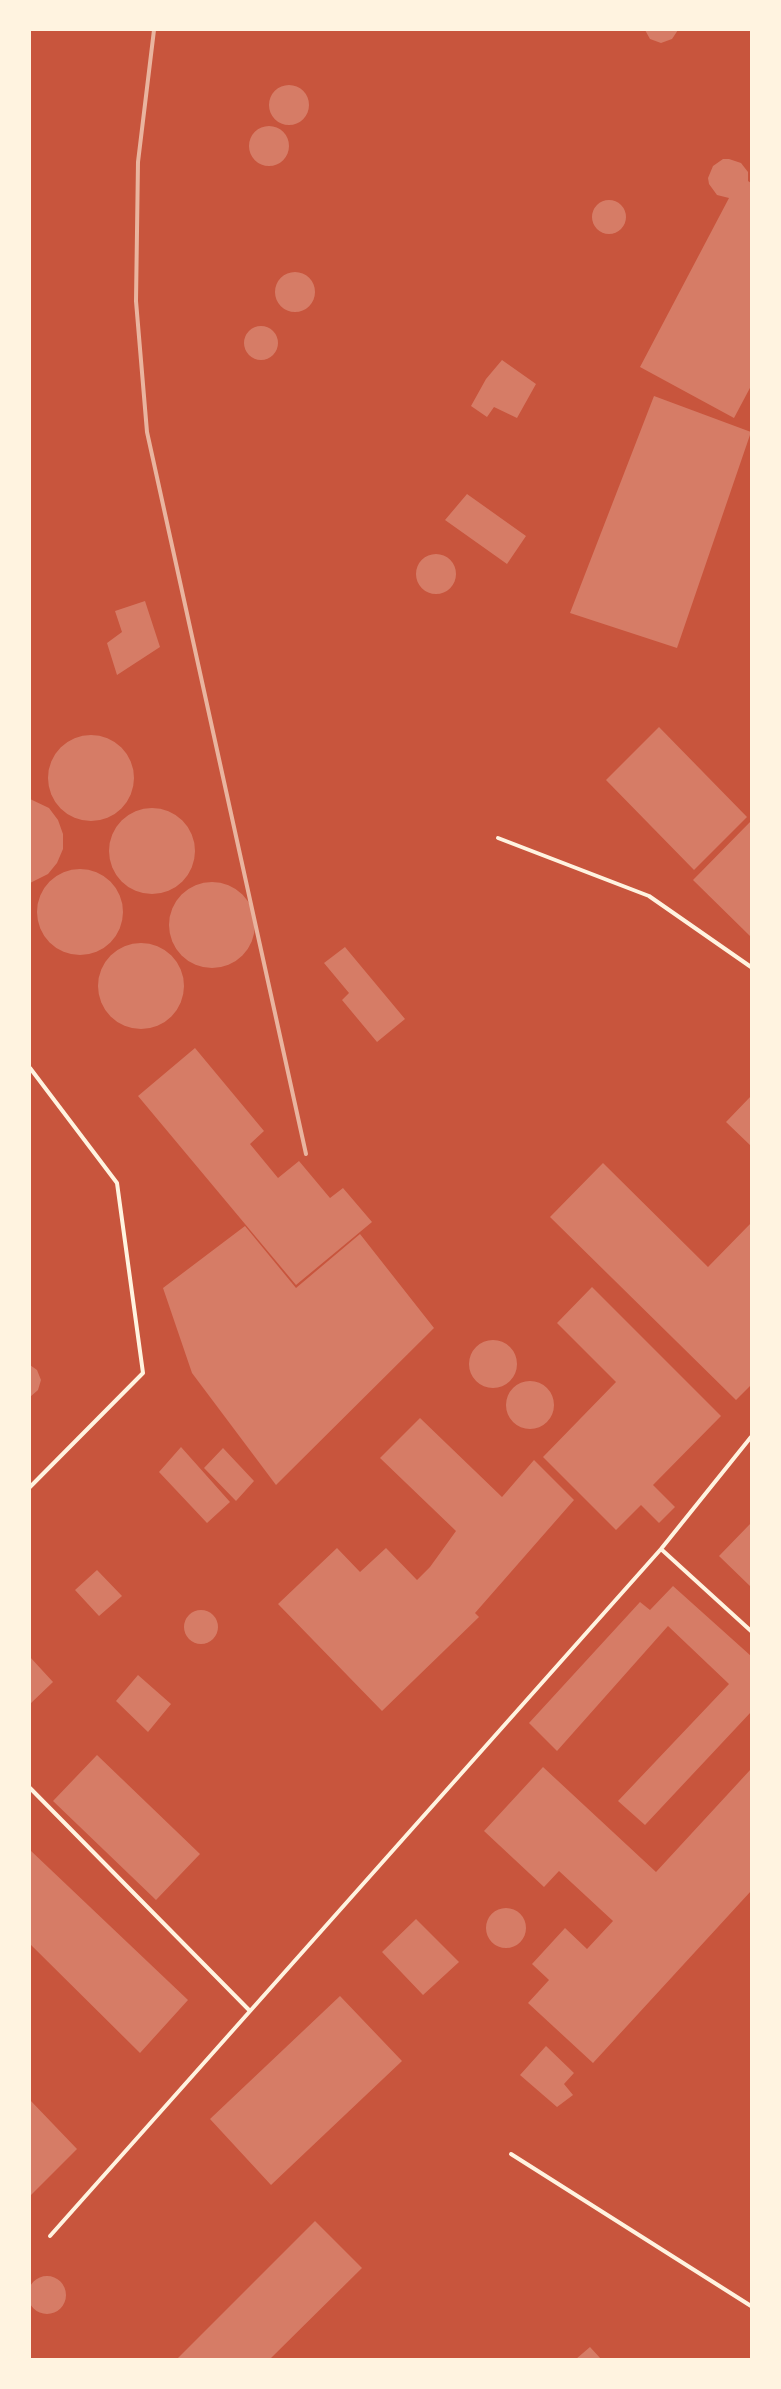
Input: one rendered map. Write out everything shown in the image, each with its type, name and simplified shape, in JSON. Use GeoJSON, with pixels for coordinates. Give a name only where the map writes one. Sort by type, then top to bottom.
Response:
{"type":"FeatureCollection","features":[{"type":"Feature","properties":{"kind":"lane"},"geometry":{"type":"LineString","coordinates":[[498,838],[650,896],[751,967]]}},
{"type":"Feature","properties":{"kind":"lane"},"geometry":{"type":"LineString","coordinates":[[30,1068],[117,1183],[143,1373],[30,1487]]}},
{"type":"Feature","properties":{"kind":"lane"},"geometry":{"type":"LineString","coordinates":[[50,2236],[660,1549],[751,1437]]}},
{"type":"Feature","properties":{"kind":"lane"},"geometry":{"type":"LineString","coordinates":[[660,1549],[751,1631]]}},
{"type":"Feature","properties":{"kind":"lane"},"geometry":{"type":"LineString","coordinates":[[30,1788],[250,2010]]}},
{"type":"Feature","properties":{"kind":"lane"},"geometry":{"type":"LineString","coordinates":[[511,2154],[751,2306]]}},
{"type":"Feature","properties":{"kind":"building"},"geometry":{"type":"Polygon","coordinates":[[[645,30],[678,30],[672,39],[661,43],[650,39],[645,30]]]}},
{"type":"Feature","properties":{"kind":"building"},"geometry":{"type":"Polygon","coordinates":[[[289,85],[303,91],[309,105],[303,119],[289,125],[275,119],[269,105],[275,91],[289,85]]]}},
{"type":"Feature","properties":{"kind":"building"},"geometry":{"type":"Polygon","coordinates":[[[269,126],[283,132],[289,146],[283,160],[269,166],[255,160],[249,146],[255,132],[269,126]]]}},
{"type":"Feature","properties":{"kind":"building"},"geometry":{"type":"Polygon","coordinates":[[[723,159],[741,163],[748,172],[748,181],[751,183],[751,386],[734,418],[640,367],[729,198],[717,195],[709,184],[708,178],[713,166],[723,159]]]}},
{"type":"Feature","properties":{"kind":"building"},"geometry":{"type":"Polygon","coordinates":[[[609,200],[616,201],[621,205],[625,210],[625,224],[621,229],[616,233],[609,234],[602,233],[597,229],[593,224],[592,217],[593,210],[597,205],[602,201],[609,200]]]}},
{"type":"Feature","properties":{"kind":"building"},"geometry":{"type":"Polygon","coordinates":[[[295,272],[309,278],[315,292],[309,306],[295,312],[281,306],[275,292],[281,278],[295,272]]]}},
{"type":"Feature","properties":{"kind":"building"},"geometry":{"type":"Polygon","coordinates":[[[261,326],[268,327],[273,331],[277,336],[277,350],[273,355],[268,359],[261,360],[254,359],[249,355],[245,350],[244,343],[245,336],[249,331],[254,327],[261,326]]]}},
{"type":"Feature","properties":{"kind":"building"},"geometry":{"type":"Polygon","coordinates":[[[502,360],[536,384],[517,418],[494,407],[487,417],[471,406],[486,379],[502,360]]]}},
{"type":"Feature","properties":{"kind":"building"},"geometry":{"type":"Polygon","coordinates":[[[654,396],[751,432],[677,648],[570,613],[654,396]]]}},
{"type":"Feature","properties":{"kind":"building"},"geometry":{"type":"Polygon","coordinates":[[[467,494],[526,536],[507,564],[445,520],[467,494]]]}},
{"type":"Feature","properties":{"kind":"building"},"geometry":{"type":"Polygon","coordinates":[[[436,554],[450,560],[456,574],[450,588],[436,594],[422,588],[416,574],[422,560],[436,554]]]}},
{"type":"Feature","properties":{"kind":"building"},"geometry":{"type":"Polygon","coordinates":[[[145,601],[160,647],[117,675],[107,643],[122,632],[115,611],[145,601]]]}},
{"type":"Feature","properties":{"kind":"building"},"geometry":{"type":"Polygon","coordinates":[[[659,727],[747,817],[694,870],[606,780],[659,727]]]}},
{"type":"Feature","properties":{"kind":"building"},"geometry":{"type":"Polygon","coordinates":[[[91,735],[108,738],[122,747],[131,761],[134,778],[131,795],[122,809],[108,818],[91,821],[74,818],[60,809],[51,795],[48,778],[51,761],[60,747],[74,738],[91,735]]]}},
{"type":"Feature","properties":{"kind":"building"},"geometry":{"type":"Polygon","coordinates":[[[30,799],[49,808],[58,820],[63,834],[63,849],[57,863],[48,874],[30,883],[30,799]]]}},
{"type":"Feature","properties":{"kind":"building"},"geometry":{"type":"Polygon","coordinates":[[[152,808],[169,811],[183,820],[192,834],[195,851],[192,868],[183,882],[169,891],[152,894],[135,891],[121,882],[112,868],[109,851],[112,834],[121,820],[135,811],[152,808]]]}},
{"type":"Feature","properties":{"kind":"building"},"geometry":{"type":"Polygon","coordinates":[[[751,821],[751,937],[693,880],[751,821]]]}},
{"type":"Feature","properties":{"kind":"building"},"geometry":{"type":"Polygon","coordinates":[[[80,869],[97,872],[111,881],[120,895],[123,912],[120,929],[111,943],[97,952],[80,955],[63,952],[49,943],[40,929],[37,912],[40,895],[49,881],[63,872],[80,869]]]}},
{"type":"Feature","properties":{"kind":"building"},"geometry":{"type":"Polygon","coordinates":[[[212,882],[229,885],[243,894],[252,908],[255,925],[252,942],[243,956],[229,965],[212,968],[195,965],[181,956],[172,942],[169,925],[172,908],[181,894],[195,885],[212,882]]]}},
{"type":"Feature","properties":{"kind":"building"},"geometry":{"type":"Polygon","coordinates":[[[141,943],[158,946],[172,955],[181,969],[184,986],[181,1003],[172,1017],[158,1026],[141,1029],[124,1026],[110,1017],[101,1003],[98,986],[101,969],[110,955],[124,946],[141,943]]]}},
{"type":"Feature","properties":{"kind":"building"},"geometry":{"type":"Polygon","coordinates":[[[345,947],[405,1019],[377,1042],[342,1000],[349,993],[324,963],[345,947]]]}},
{"type":"Feature","properties":{"kind":"building"},"geometry":{"type":"Polygon","coordinates":[[[195,1048],[264,1131],[250,1144],[278,1178],[299,1161],[330,1198],[343,1188],[372,1222],[296,1285],[138,1096],[195,1048]]]}},
{"type":"Feature","properties":{"kind":"building"},"geometry":{"type":"Polygon","coordinates":[[[751,1096],[751,1146],[726,1122],[751,1096]]]}},
{"type":"Feature","properties":{"kind":"building"},"geometry":{"type":"Polygon","coordinates":[[[603,1163],[708,1267],[751,1223],[751,1385],[736,1400],[550,1217],[603,1163]]]}},
{"type":"Feature","properties":{"kind":"building"},"geometry":{"type":"Polygon","coordinates":[[[245,1226],[296,1288],[360,1234],[434,1328],[276,1485],[192,1373],[163,1288],[245,1226]]]}},
{"type":"Feature","properties":{"kind":"building"},"geometry":{"type":"Polygon","coordinates":[[[592,1287],[721,1416],[653,1485],[675,1507],[659,1523],[641,1505],[616,1530],[543,1457],[616,1382],[557,1323],[592,1287]]]}},
{"type":"Feature","properties":{"kind":"building"},"geometry":{"type":"Polygon","coordinates":[[[488,1340],[498,1340],[507,1344],[513,1350],[516,1355],[516,1373],[507,1384],[498,1388],[488,1388],[479,1384],[473,1378],[469,1369],[469,1359],[473,1350],[479,1344],[488,1340]]]}},
{"type":"Feature","properties":{"kind":"building"},"geometry":{"type":"Polygon","coordinates":[[[30,1365],[37,1370],[41,1380],[38,1390],[30,1397],[30,1365]]]}},
{"type":"Feature","properties":{"kind":"building"},"geometry":{"type":"Polygon","coordinates":[[[525,1381],[535,1381],[544,1385],[550,1391],[554,1405],[550,1419],[544,1425],[535,1429],[525,1429],[516,1425],[510,1419],[506,1410],[506,1400],[510,1391],[516,1385],[525,1381]]]}},
{"type":"Feature","properties":{"kind":"building"},"geometry":{"type":"Polygon","coordinates":[[[420,1418],[502,1497],[534,1460],[574,1500],[475,1613],[479,1617],[382,1711],[278,1604],[337,1548],[360,1572],[386,1548],[417,1580],[430,1567],[456,1531],[380,1458],[420,1418]]]}},
{"type":"Feature","properties":{"kind":"building"},"geometry":{"type":"Polygon","coordinates":[[[181,1447],[230,1502],[207,1523],[159,1472],[181,1447]]]}},
{"type":"Feature","properties":{"kind":"building"},"geometry":{"type":"Polygon","coordinates":[[[223,1448],[254,1481],[236,1501],[204,1468],[223,1448]]]}},
{"type":"Feature","properties":{"kind":"building"},"geometry":{"type":"Polygon","coordinates":[[[751,1523],[751,1587],[719,1556],[751,1523]]]}},
{"type":"Feature","properties":{"kind":"building"},"geometry":{"type":"Polygon","coordinates":[[[97,1570],[122,1596],[99,1616],[75,1590],[97,1570]]]}},
{"type":"Feature","properties":{"kind":"building"},"geometry":{"type":"Polygon","coordinates":[[[673,1586],[751,1656],[751,1712],[645,1825],[618,1801],[729,1684],[668,1626],[557,1751],[529,1723],[640,1602],[650,1610],[673,1586]]]}},
{"type":"Feature","properties":{"kind":"building"},"geometry":{"type":"Polygon","coordinates":[[[201,1610],[208,1611],[213,1615],[217,1620],[217,1634],[213,1639],[208,1643],[201,1644],[194,1643],[189,1639],[185,1634],[184,1627],[185,1620],[189,1615],[194,1611],[201,1610]]]}},
{"type":"Feature","properties":{"kind":"building"},"geometry":{"type":"Polygon","coordinates":[[[30,1657],[53,1682],[30,1704],[30,1657]]]}},
{"type":"Feature","properties":{"kind":"building"},"geometry":{"type":"Polygon","coordinates":[[[138,1675],[171,1704],[148,1732],[116,1701],[138,1675]]]}},
{"type":"Feature","properties":{"kind":"building"},"geometry":{"type":"Polygon","coordinates":[[[97,1755],[200,1854],[156,1900],[53,1801],[97,1755]]]}},
{"type":"Feature","properties":{"kind":"building"},"geometry":{"type":"Polygon","coordinates":[[[543,1767],[656,1872],[751,1769],[751,1891],[593,2063],[528,2003],[549,1980],[532,1964],[565,1928],[587,1949],[613,1921],[559,1871],[544,1887],[484,1831],[543,1767]]]}},
{"type":"Feature","properties":{"kind":"building"},"geometry":{"type":"Polygon","coordinates":[[[30,1850],[188,2000],[140,2053],[30,1944],[30,1850]]]}},
{"type":"Feature","properties":{"kind":"building"},"geometry":{"type":"Polygon","coordinates":[[[506,1908],[520,1914],[526,1928],[520,1942],[506,1948],[492,1942],[486,1928],[492,1914],[506,1908]]]}},
{"type":"Feature","properties":{"kind":"building"},"geometry":{"type":"Polygon","coordinates":[[[416,1919],[459,1962],[423,1995],[382,1952],[416,1919]]]}},
{"type":"Feature","properties":{"kind":"building"},"geometry":{"type":"Polygon","coordinates":[[[340,1996],[402,2061],[271,2185],[210,2119],[340,1996]]]}},
{"type":"Feature","properties":{"kind":"building"},"geometry":{"type":"Polygon","coordinates":[[[546,2046],[574,2073],[564,2084],[573,2095],[557,2107],[520,2075],[546,2046]]]}},
{"type":"Feature","properties":{"kind":"building"},"geometry":{"type":"Polygon","coordinates":[[[30,2100],[77,2149],[30,2196],[30,2100]]]}},
{"type":"Feature","properties":{"kind":"building"},"geometry":{"type":"Polygon","coordinates":[[[315,2221],[362,2268],[270,2359],[177,2359],[315,2221]]]}},
{"type":"Feature","properties":{"kind":"building"},"geometry":{"type":"Polygon","coordinates":[[[47,2276],[61,2281],[66,2295],[61,2309],[47,2314],[33,2309],[28,2295],[33,2281],[47,2276]]]}},
{"type":"Feature","properties":{"kind":"building"},"geometry":{"type":"Polygon","coordinates":[[[590,2347],[601,2359],[576,2359],[590,2347]]]}},
{"type":"Feature","properties":{"kind":"railway"},"geometry":{"type":"LineString","coordinates":[[154,30],[138,162],[136,301],[147,432],[306,1154]]}}]}
